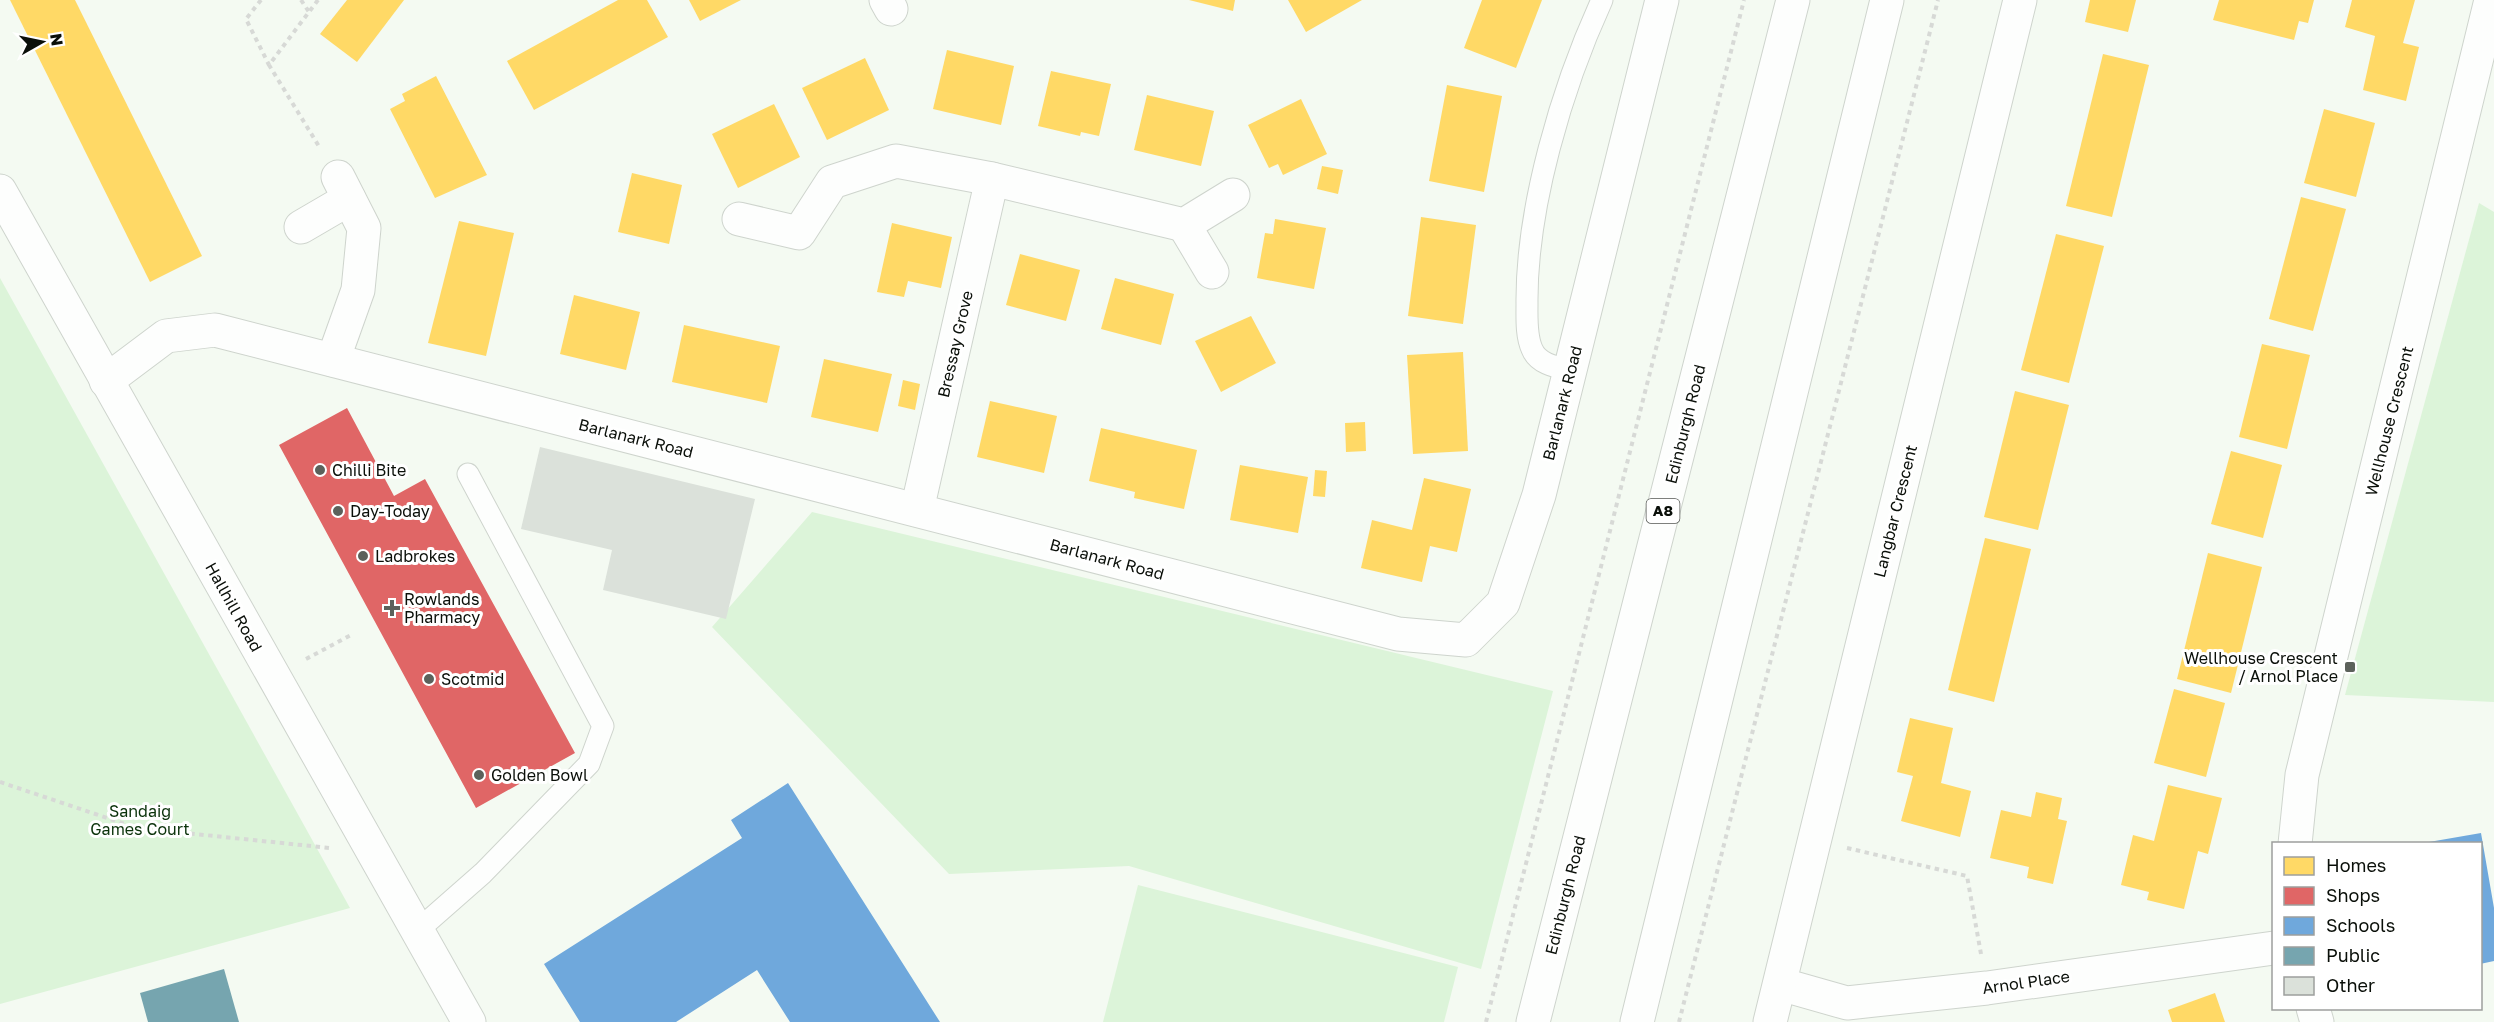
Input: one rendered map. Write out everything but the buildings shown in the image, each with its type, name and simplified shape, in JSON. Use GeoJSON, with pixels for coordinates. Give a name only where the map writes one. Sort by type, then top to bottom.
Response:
{"type":"FeatureCollection","features":[{"type":"Feature","properties":{"kind":"street","name":"Barlanark Road"},"geometry":{"type":"LineString","coordinates":[[106,381],[166,336],[215,330],[1398,634],[1466,640],[1503,603],[1539,495],[1662,0]]}},
{"type":"Feature","properties":{"kind":"street","name":"Edinburgh Road"},"geometry":{"type":"LineString","coordinates":[[1533,1022],[1793,0]]}},
{"type":"Feature","properties":{"kind":"street"},"geometry":{"type":"LineString","coordinates":[[1637,1022],[1887,0]]}},
{"type":"Feature","properties":{"kind":"street","name":"Langbar Crescent"},"geometry":{"type":"LineString","coordinates":[[1770,1022],[2020,0]]}},
{"type":"Feature","properties":{"kind":"street","name":"Wellhouse Crescent"},"geometry":{"type":"LineString","coordinates":[[2295,842],[2302,775],[2491,0]]}},
{"type":"Feature","properties":{"kind":"street"},"geometry":{"type":"LineString","coordinates":[[739,219],[799,233],[832,182],[896,161],[992,179],[1184,225],[1233,195]]}},
{"type":"Feature","properties":{"kind":"street","name":"Bressay Grove"},"geometry":{"type":"LineString","coordinates":[[917,510],[992,179]]}},
{"type":"Feature","properties":{"kind":"street"},"geometry":{"type":"LineString","coordinates":[[301,227],[343,188],[364,228],[358,290],[333,360]]}},
{"type":"Feature","properties":{"kind":"street","name":"Hallhill Road"},"geometry":{"type":"LineString","coordinates":[[0,191],[469,1022]]}},
{"type":"Feature","properties":{"kind":"street"},"geometry":{"type":"LineString","coordinates":[[1184,225],[1212,272]]}},
{"type":"Feature","properties":{"kind":"street","name":"Arnol Place"},"geometry":{"type":"LineString","coordinates":[[1780,984],[1847,1003],[1987,988],[2272,948]]}},
{"type":"Feature","properties":{"kind":"lane"},"geometry":{"type":"LineString","coordinates":[[1570,370],[1540,360],[1531,347],[1527,322],[1527,285],[1536,214],[1559,118],[1567,88],[1602,0]]}},
{"type":"Feature","properties":{"kind":"lane"},"geometry":{"type":"LineString","coordinates":[[417,932],[483,873],[589,764],[603,726],[468,474]]}},
{"type":"Feature","properties":{"kind":"path"},"geometry":{"type":"LineString","coordinates":[[261,0],[246,19],[269,65],[343,188]]}},
{"type":"Feature","properties":{"kind":"path"},"geometry":{"type":"LineString","coordinates":[[301,0],[309,12]]}},
{"type":"Feature","properties":{"kind":"path"},"geometry":{"type":"LineString","coordinates":[[269,65],[318,0]]}},
{"type":"Feature","properties":{"kind":"path"},"geometry":{"type":"LineString","coordinates":[[1486,1022],[1744,0]]}},
{"type":"Feature","properties":{"kind":"path"},"geometry":{"type":"LineString","coordinates":[[1679,1022],[1938,0]]}},
{"type":"Feature","properties":{"kind":"path"},"geometry":{"type":"LineString","coordinates":[[273,676],[351,635]]}},
{"type":"Feature","properties":{"kind":"path"},"geometry":{"type":"LineString","coordinates":[[0,784],[137,828],[373,853]]}},
{"type":"Feature","properties":{"kind":"path"},"geometry":{"type":"LineString","coordinates":[[1815,840],[1967,876],[1987,988]]}},
{"type":"Feature","properties":{"kind":"green space"},"geometry":{"type":"Polygon","coordinates":[[[2479,203],[2494,212],[2494,702],[2345,695],[2479,203]]]}},
{"type":"Feature","properties":{"kind":"green space","name":"Sandaig Games Court"},"geometry":{"type":"Polygon","coordinates":[[[0,278],[350,908],[0,1004],[0,278]]]}},
{"type":"Feature","properties":{"kind":"green space"},"geometry":{"type":"Polygon","coordinates":[[[812,512],[1553,691],[1481,969],[1129,866],[949,874],[712,627],[812,512]]]}},
{"type":"Feature","properties":{"kind":"green space"},"geometry":{"type":"Polygon","coordinates":[[[1138,885],[1458,967],[1444,1022],[1103,1022],[1138,885]]]}},
{"type":"Feature","properties":{"kind":"place","name":"Chilli Bite"},"geometry":{"type":"Point","coordinates":[320,470]}},
{"type":"Feature","properties":{"kind":"place","name":"Day-Today"},"geometry":{"type":"Point","coordinates":[338,511]}},
{"type":"Feature","properties":{"kind":"place","name":"Ladbrokes"},"geometry":{"type":"Point","coordinates":[363,556]}},
{"type":"Feature","properties":{"kind":"place","name":"Rowlands Pharmacy"},"geometry":{"type":"Point","coordinates":[392,608]}},
{"type":"Feature","properties":{"kind":"place","name":"Wellhouse Crescent / Arnol Place"},"geometry":{"type":"Point","coordinates":[2350,667]}},
{"type":"Feature","properties":{"kind":"place","name":"Scotmid"},"geometry":{"type":"Point","coordinates":[429,679]}},
{"type":"Feature","properties":{"kind":"place","name":"Golden Bowl"},"geometry":{"type":"Point","coordinates":[479,775]}}]}
